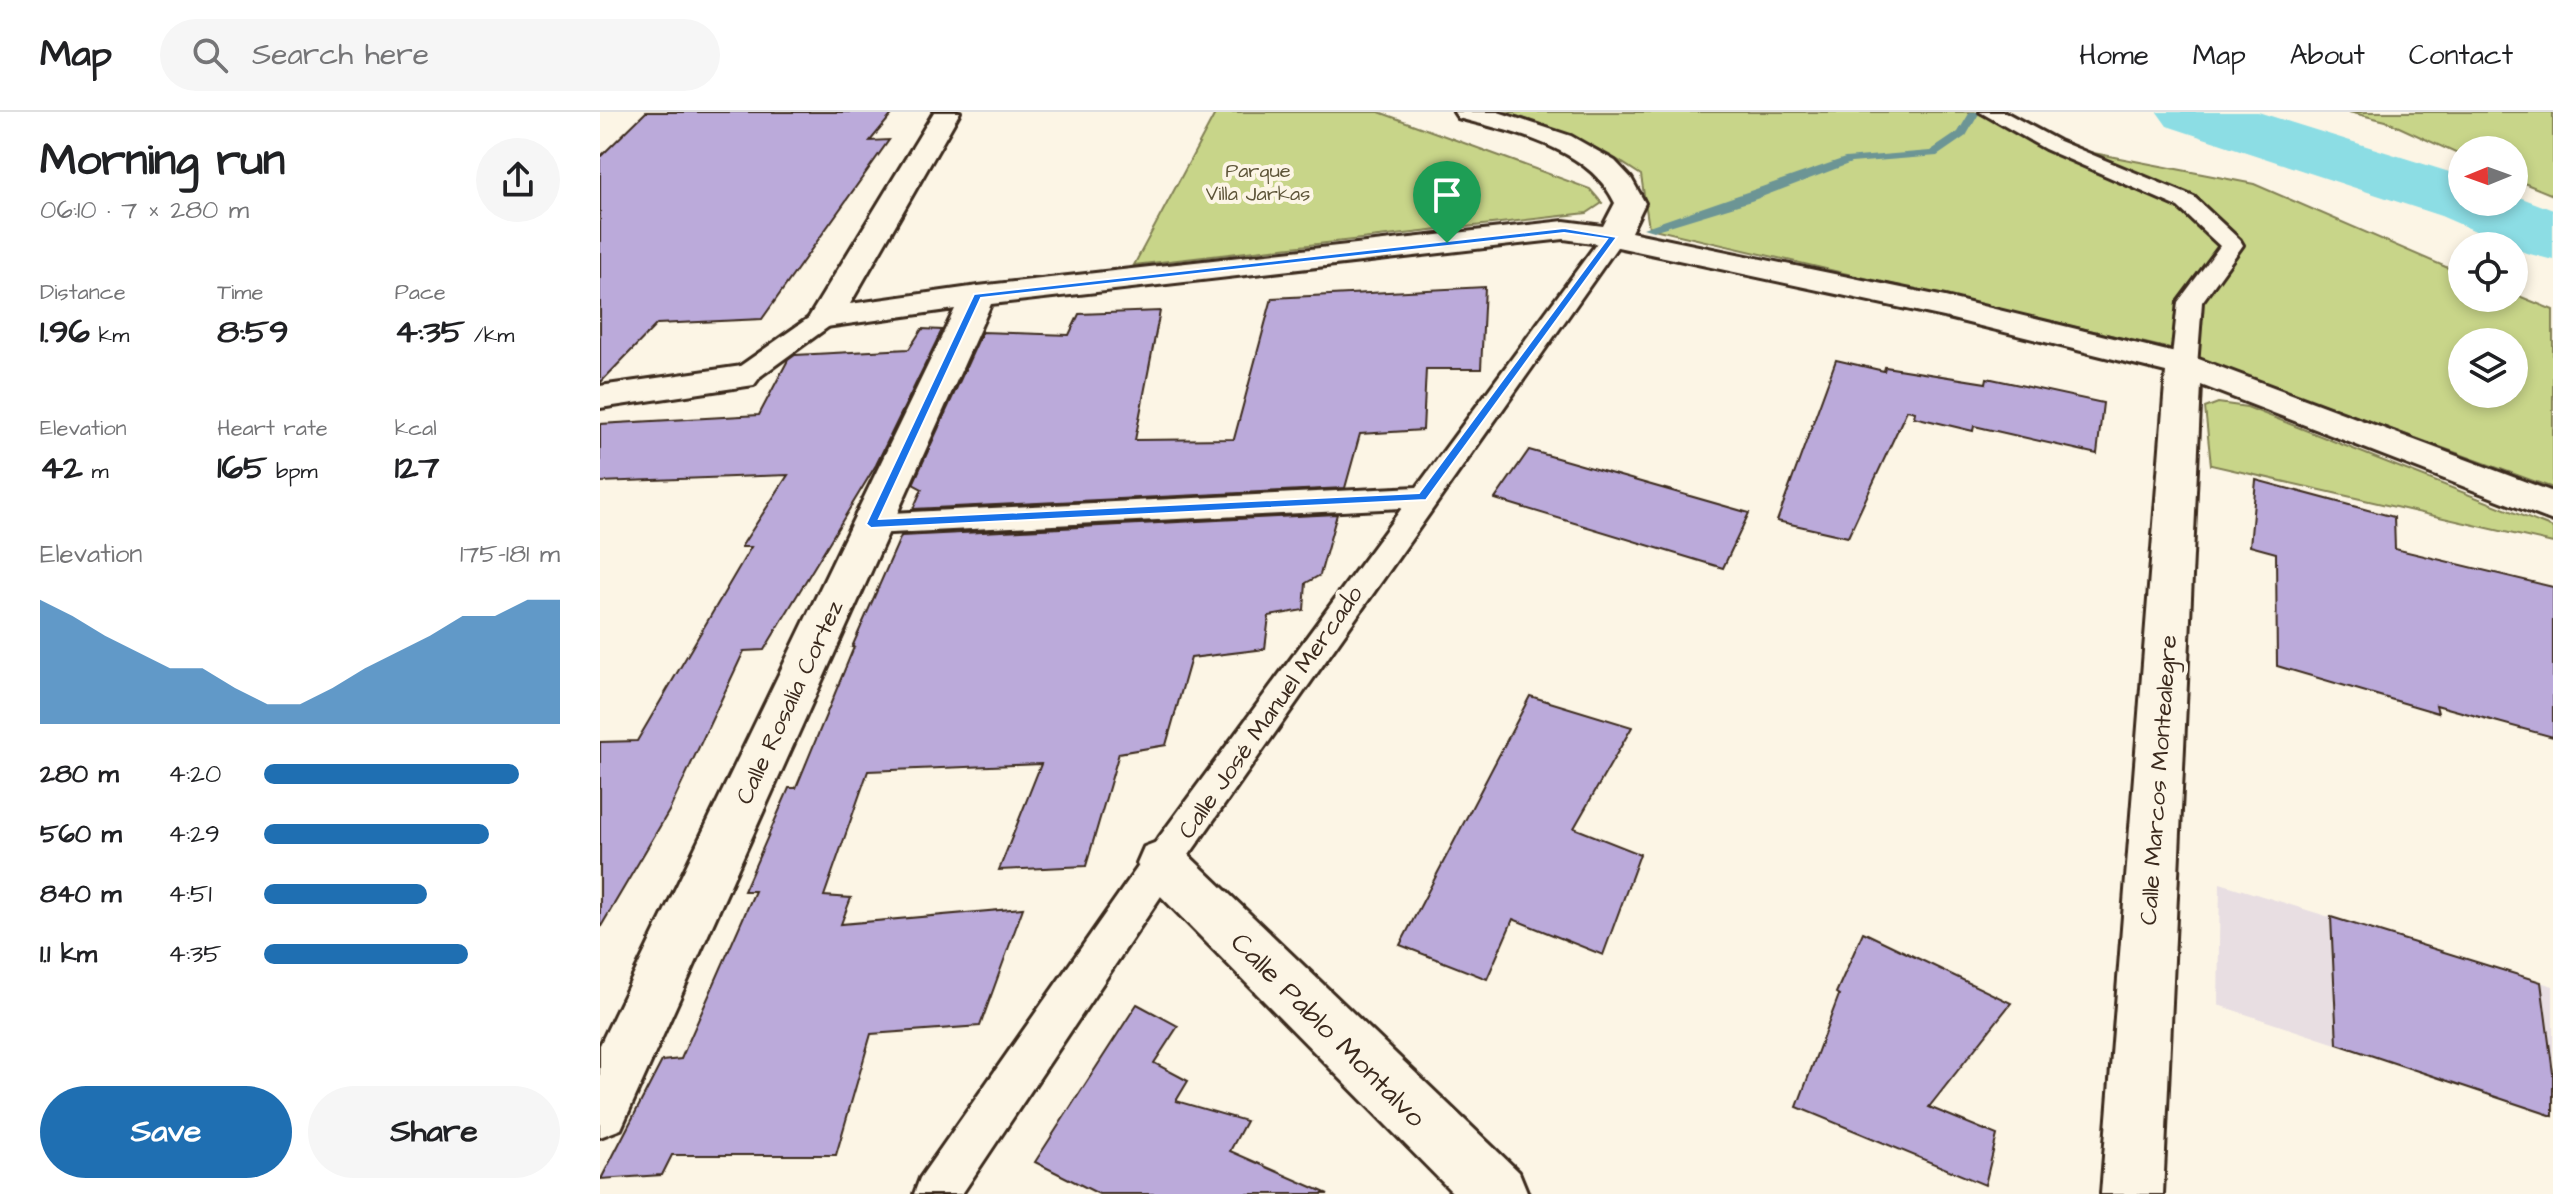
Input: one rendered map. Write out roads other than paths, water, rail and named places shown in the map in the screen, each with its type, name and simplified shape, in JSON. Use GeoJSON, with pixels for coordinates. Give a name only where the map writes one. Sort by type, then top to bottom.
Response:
{"type":"FeatureCollection","features":[{"type":"Feature","properties":{"kind":"street"},"geometry":{"type":"LineString","coordinates":[[826,317],[947,112]]}},
{"type":"Feature","properties":{"kind":"street"},"geometry":{"type":"LineString","coordinates":[[1467,112],[1530,129],[1585,155],[1612,172],[1627,192],[1630,203],[1613,237]]}},
{"type":"Feature","properties":{"kind":"street"},"geometry":{"type":"LineString","coordinates":[[826,317],[978,296],[1564,230],[1613,237],[1945,307],[2184,366],[2553,507]]}},
{"type":"Feature","properties":{"kind":"street","name":"Calle Rosalía Cortez"},"geometry":{"type":"LineString","coordinates":[[600,1108],[978,296]]}},
{"type":"Feature","properties":{"kind":"street","name":"Calle Marcos Montealegre"},"geometry":{"type":"LineString","coordinates":[[2132,1194],[2184,366]]}},
{"type":"Feature","properties":{"kind":"street"},"geometry":{"type":"LineString","coordinates":[[600,397],[742,377]]}},
{"type":"Feature","properties":{"kind":"street","name":"Calle Pablo Montalvo"},"geometry":{"type":"LineString","coordinates":[[1162,863],[1497,1194]]}},
{"type":"Feature","properties":{"kind":"lane"},"geometry":{"type":"LineString","coordinates":[[1990,112],[2052,145],[2186,202],[2232,245],[2190,302],[2184,366]]}},
{"type":"Feature","properties":{"kind":"lane","name":"Calle José Manuel Mercado"},"geometry":{"type":"LineString","coordinates":[[936,1194],[1162,863],[1422,497],[1613,237]]}},
{"type":"Feature","properties":{"kind":"lane"},"geometry":{"type":"LineString","coordinates":[[742,377],[826,317]]}},
{"type":"Feature","properties":{"kind":"lane"},"geometry":{"type":"LineString","coordinates":[[871,524],[1422,497]]}},
{"type":"Feature","properties":{"kind":"waterway"},"geometry":{"type":"LineString","coordinates":[[1649,228],[1747,198],[1849,160],[1933,154],[1962,134],[1975,112]]}},
{"type":"Feature","properties":{"kind":"waterway"},"geometry":{"type":"LineString","coordinates":[[2190,112],[2448,195]]}},
{"type":"Feature","properties":{"kind":"waterway"},"geometry":{"type":"LineString","coordinates":[[2502,216],[2553,237]]}},
{"type":"Feature","properties":{"kind":"park label","name":"Parque Villa Jarkas"},"geometry":{"type":"Point","coordinates":[1258,182]}}]}
